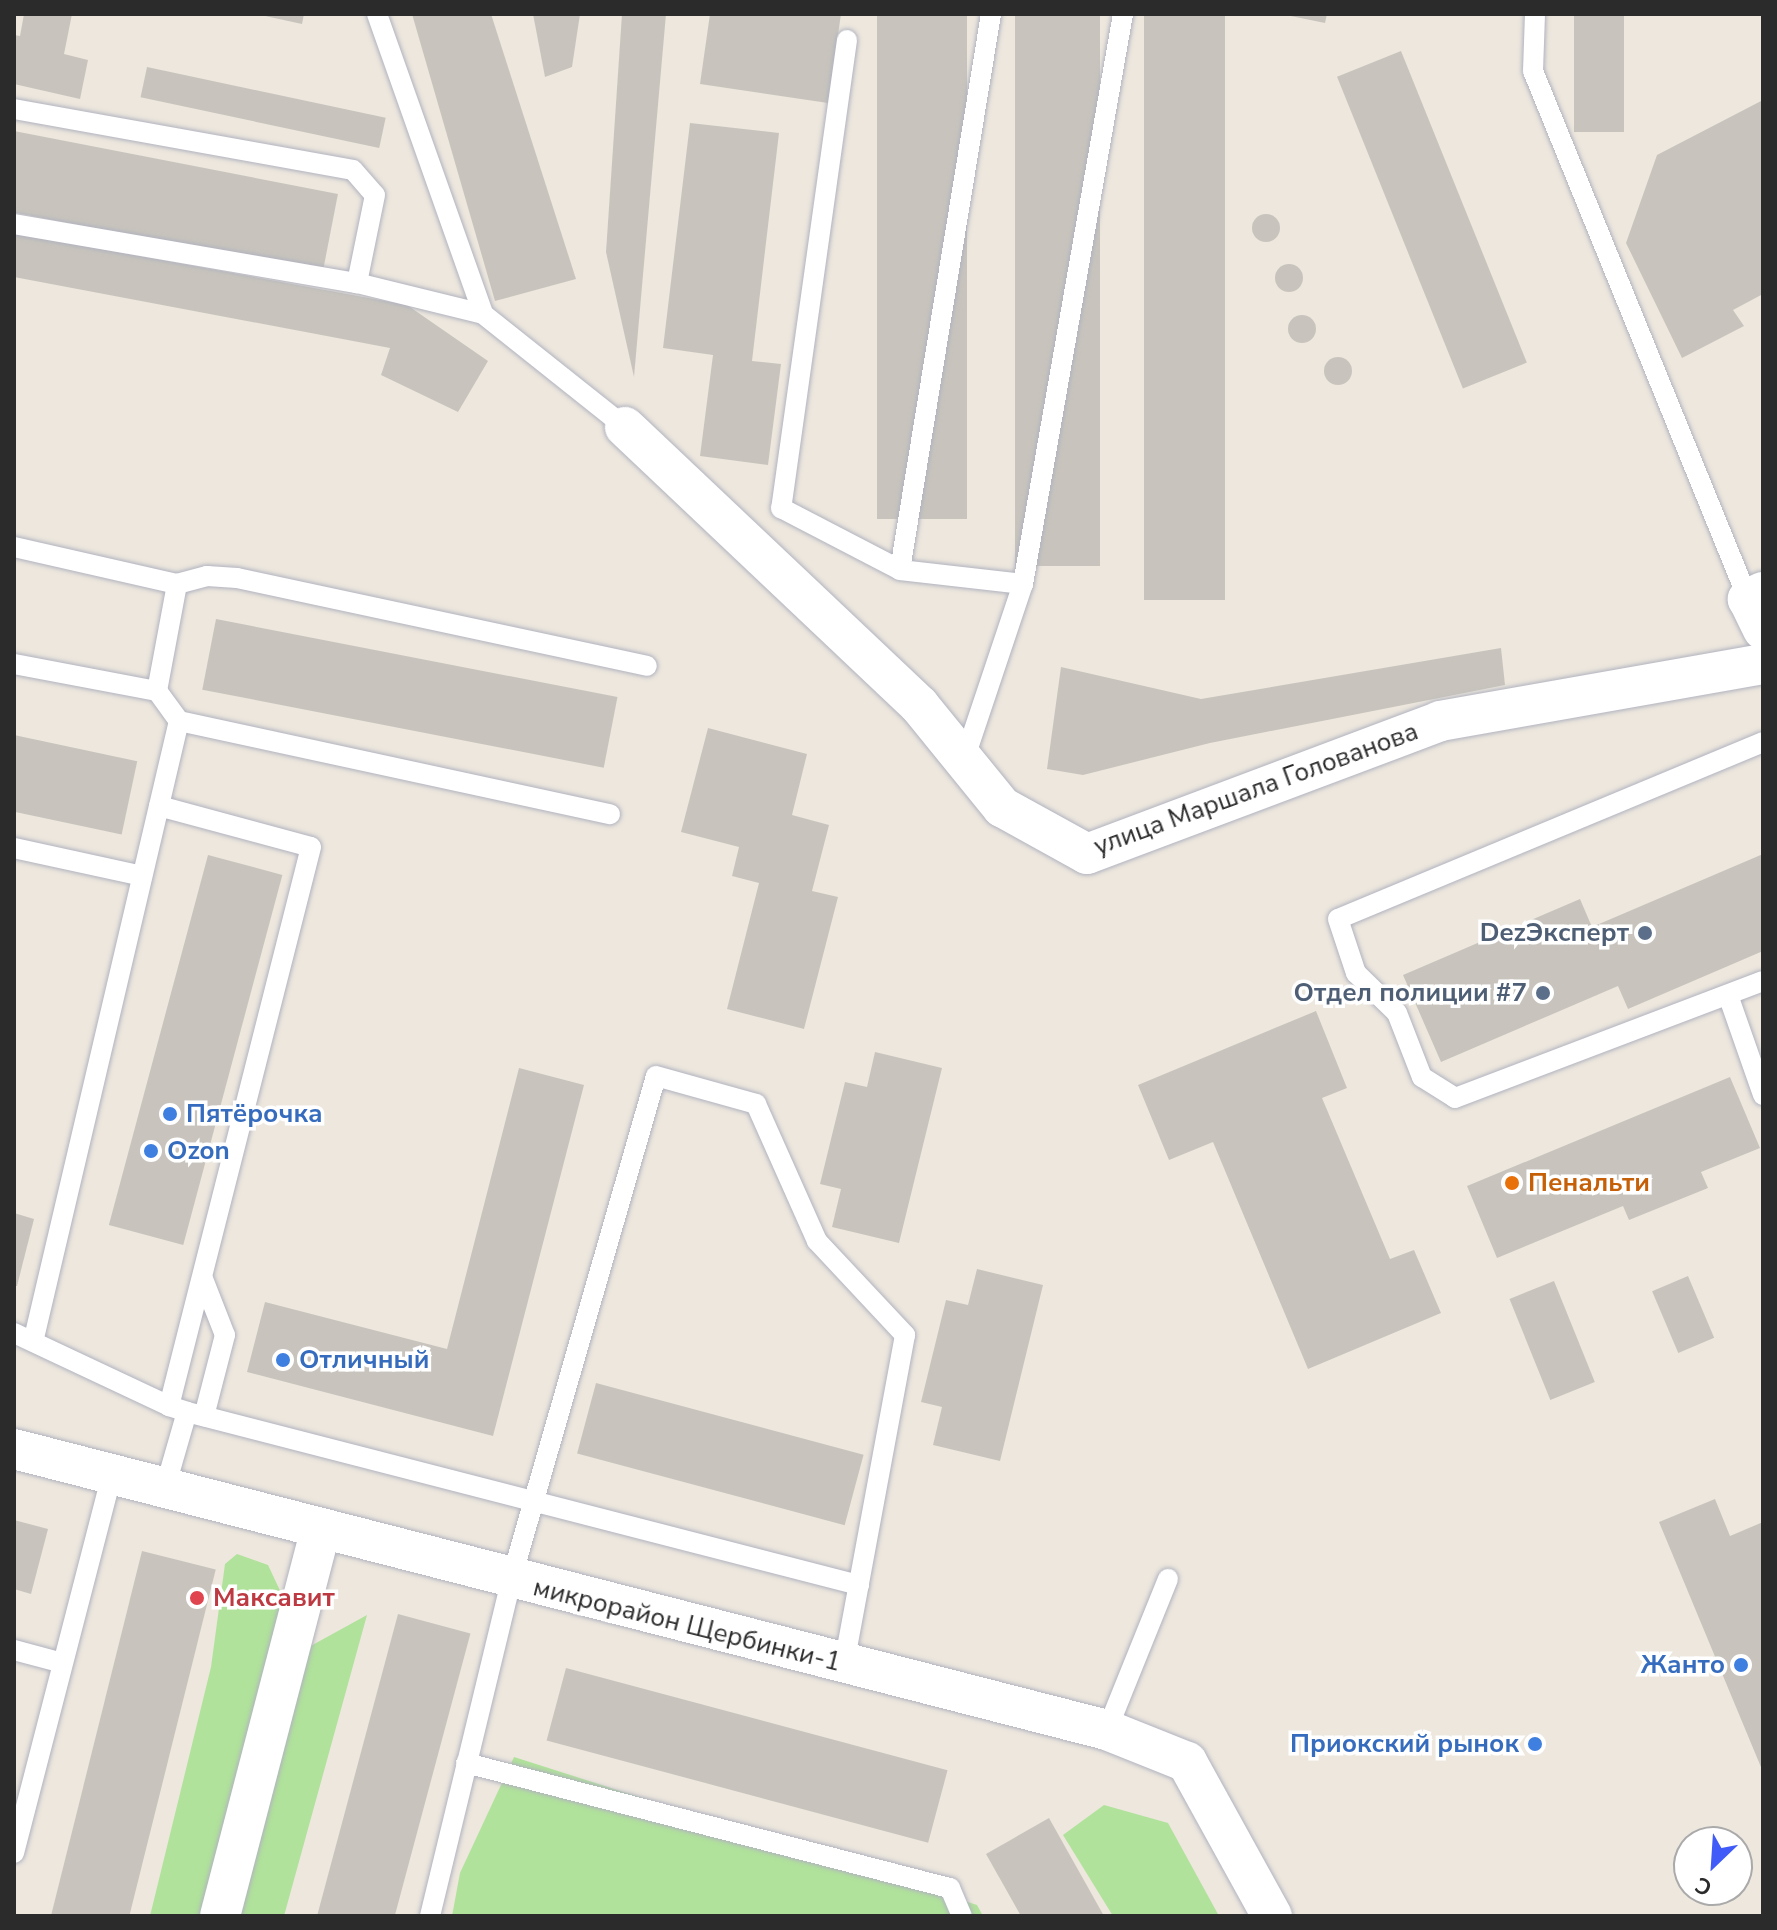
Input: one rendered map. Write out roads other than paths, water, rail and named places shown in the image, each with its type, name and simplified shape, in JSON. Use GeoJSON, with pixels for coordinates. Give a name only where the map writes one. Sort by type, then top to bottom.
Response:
{"type":"FeatureCollection","features":[{"type":"Feature","properties":{"kind":"street","name":"улица Маршала Голованова"},"geometry":{"type":"LineString","coordinates":[[625,427],[919,705],[1002,807],[1087,854],[1440,721],[1763,664]]}},
{"type":"Feature","properties":{"kind":"street","name":"микрорайон Щербинки-1"},"geometry":{"type":"LineString","coordinates":[[14,1449],[320,1532],[1107,1730],[1187,1762],[1272,1916]]}},
{"type":"Feature","properties":{"kind":"street"},"geometry":{"type":"LineString","coordinates":[[220,1916],[320,1532]]}},
{"type":"Feature","properties":{"kind":"lane"},"geometry":{"type":"LineString","coordinates":[[377,14],[483,314]]}},
{"type":"Feature","properties":{"kind":"lane"},"geometry":{"type":"LineString","coordinates":[[900,570],[991,14]]}},
{"type":"Feature","properties":{"kind":"lane"},"geometry":{"type":"LineString","coordinates":[[964,760],[1023,584],[1123,14]]}},
{"type":"Feature","properties":{"kind":"lane"},"geometry":{"type":"LineString","coordinates":[[1535,14],[1533,71],[1758,607]]}},
{"type":"Feature","properties":{"kind":"lane"},"geometry":{"type":"LineString","coordinates":[[847,40],[781,508],[900,570],[1023,584]]}},
{"type":"Feature","properties":{"kind":"lane"},"geometry":{"type":"LineString","coordinates":[[14,109],[353,170],[375,195],[357,283]]}},
{"type":"Feature","properties":{"kind":"lane"},"geometry":{"type":"LineString","coordinates":[[14,224],[357,283],[483,314],[625,427]]}},
{"type":"Feature","properties":{"kind":"lane"},"geometry":{"type":"LineString","coordinates":[[14,547],[177,584],[207,576],[237,578],[647,666]]}},
{"type":"Feature","properties":{"kind":"lane"},"geometry":{"type":"LineString","coordinates":[[157,691],[177,584]]}},
{"type":"Feature","properties":{"kind":"lane"},"geometry":{"type":"LineString","coordinates":[[14,664],[157,691],[179,721],[610,814]]}},
{"type":"Feature","properties":{"kind":"lane"},"geometry":{"type":"LineString","coordinates":[[179,721],[24,1336],[186,1411],[859,1585]]}},
{"type":"Feature","properties":{"kind":"lane"},"geometry":{"type":"LineString","coordinates":[[1763,742],[1338,919],[1356,973],[1397,1013],[1422,1077],[1455,1098],[1763,981]]}},
{"type":"Feature","properties":{"kind":"lane"},"geometry":{"type":"LineString","coordinates":[[159,806],[311,847],[203,1279],[186,1411],[165,1488]]}},
{"type":"Feature","properties":{"kind":"lane"},"geometry":{"type":"LineString","coordinates":[[14,848],[142,876]]}},
{"type":"Feature","properties":{"kind":"lane"},"geometry":{"type":"LineString","coordinates":[[1728,995],[1763,1095]]}},
{"type":"Feature","properties":{"kind":"lane"},"geometry":{"type":"LineString","coordinates":[[430,1916],[511,1580],[656,1076],[756,1104],[817,1241],[905,1335],[844,1665]]}},
{"type":"Feature","properties":{"kind":"lane"},"geometry":{"type":"LineString","coordinates":[[186,1411],[225,1335],[203,1279]]}},
{"type":"Feature","properties":{"kind":"lane"},"geometry":{"type":"LineString","coordinates":[[14,1853],[59,1662],[112,1474]]}},
{"type":"Feature","properties":{"kind":"lane"},"geometry":{"type":"LineString","coordinates":[[1107,1730],[1168,1579]]}},
{"type":"Feature","properties":{"kind":"lane"},"geometry":{"type":"LineString","coordinates":[[14,1650],[59,1662]]}},
{"type":"Feature","properties":{"kind":"lane"},"geometry":{"type":"LineString","coordinates":[[466,1763],[950,1888],[962,1916]]}},
{"type":"Feature","properties":{"kind":"place","name":"DezЭксперт"},"geometry":{"type":"Point","coordinates":[1645,933]}},
{"type":"Feature","properties":{"kind":"place","name":"Отдел полиции #7"},"geometry":{"type":"Point","coordinates":[1543,993]}},
{"type":"Feature","properties":{"kind":"place","name":"Пятёрочка"},"geometry":{"type":"Point","coordinates":[170,1114]}},
{"type":"Feature","properties":{"kind":"place","name":"Ozon"},"geometry":{"type":"Point","coordinates":[151,1151]}},
{"type":"Feature","properties":{"kind":"place","name":"Пенальти"},"geometry":{"type":"Point","coordinates":[1512,1183]}},
{"type":"Feature","properties":{"kind":"place","name":"Отличный"},"geometry":{"type":"Point","coordinates":[283,1360]}},
{"type":"Feature","properties":{"kind":"place","name":"Максавит"},"geometry":{"type":"Point","coordinates":[197,1598]}},
{"type":"Feature","properties":{"kind":"place","name":"Жанто"},"geometry":{"type":"Point","coordinates":[1741,1665]}},
{"type":"Feature","properties":{"kind":"place","name":"Приокский рынок"},"geometry":{"type":"Point","coordinates":[1535,1744]}}]}
